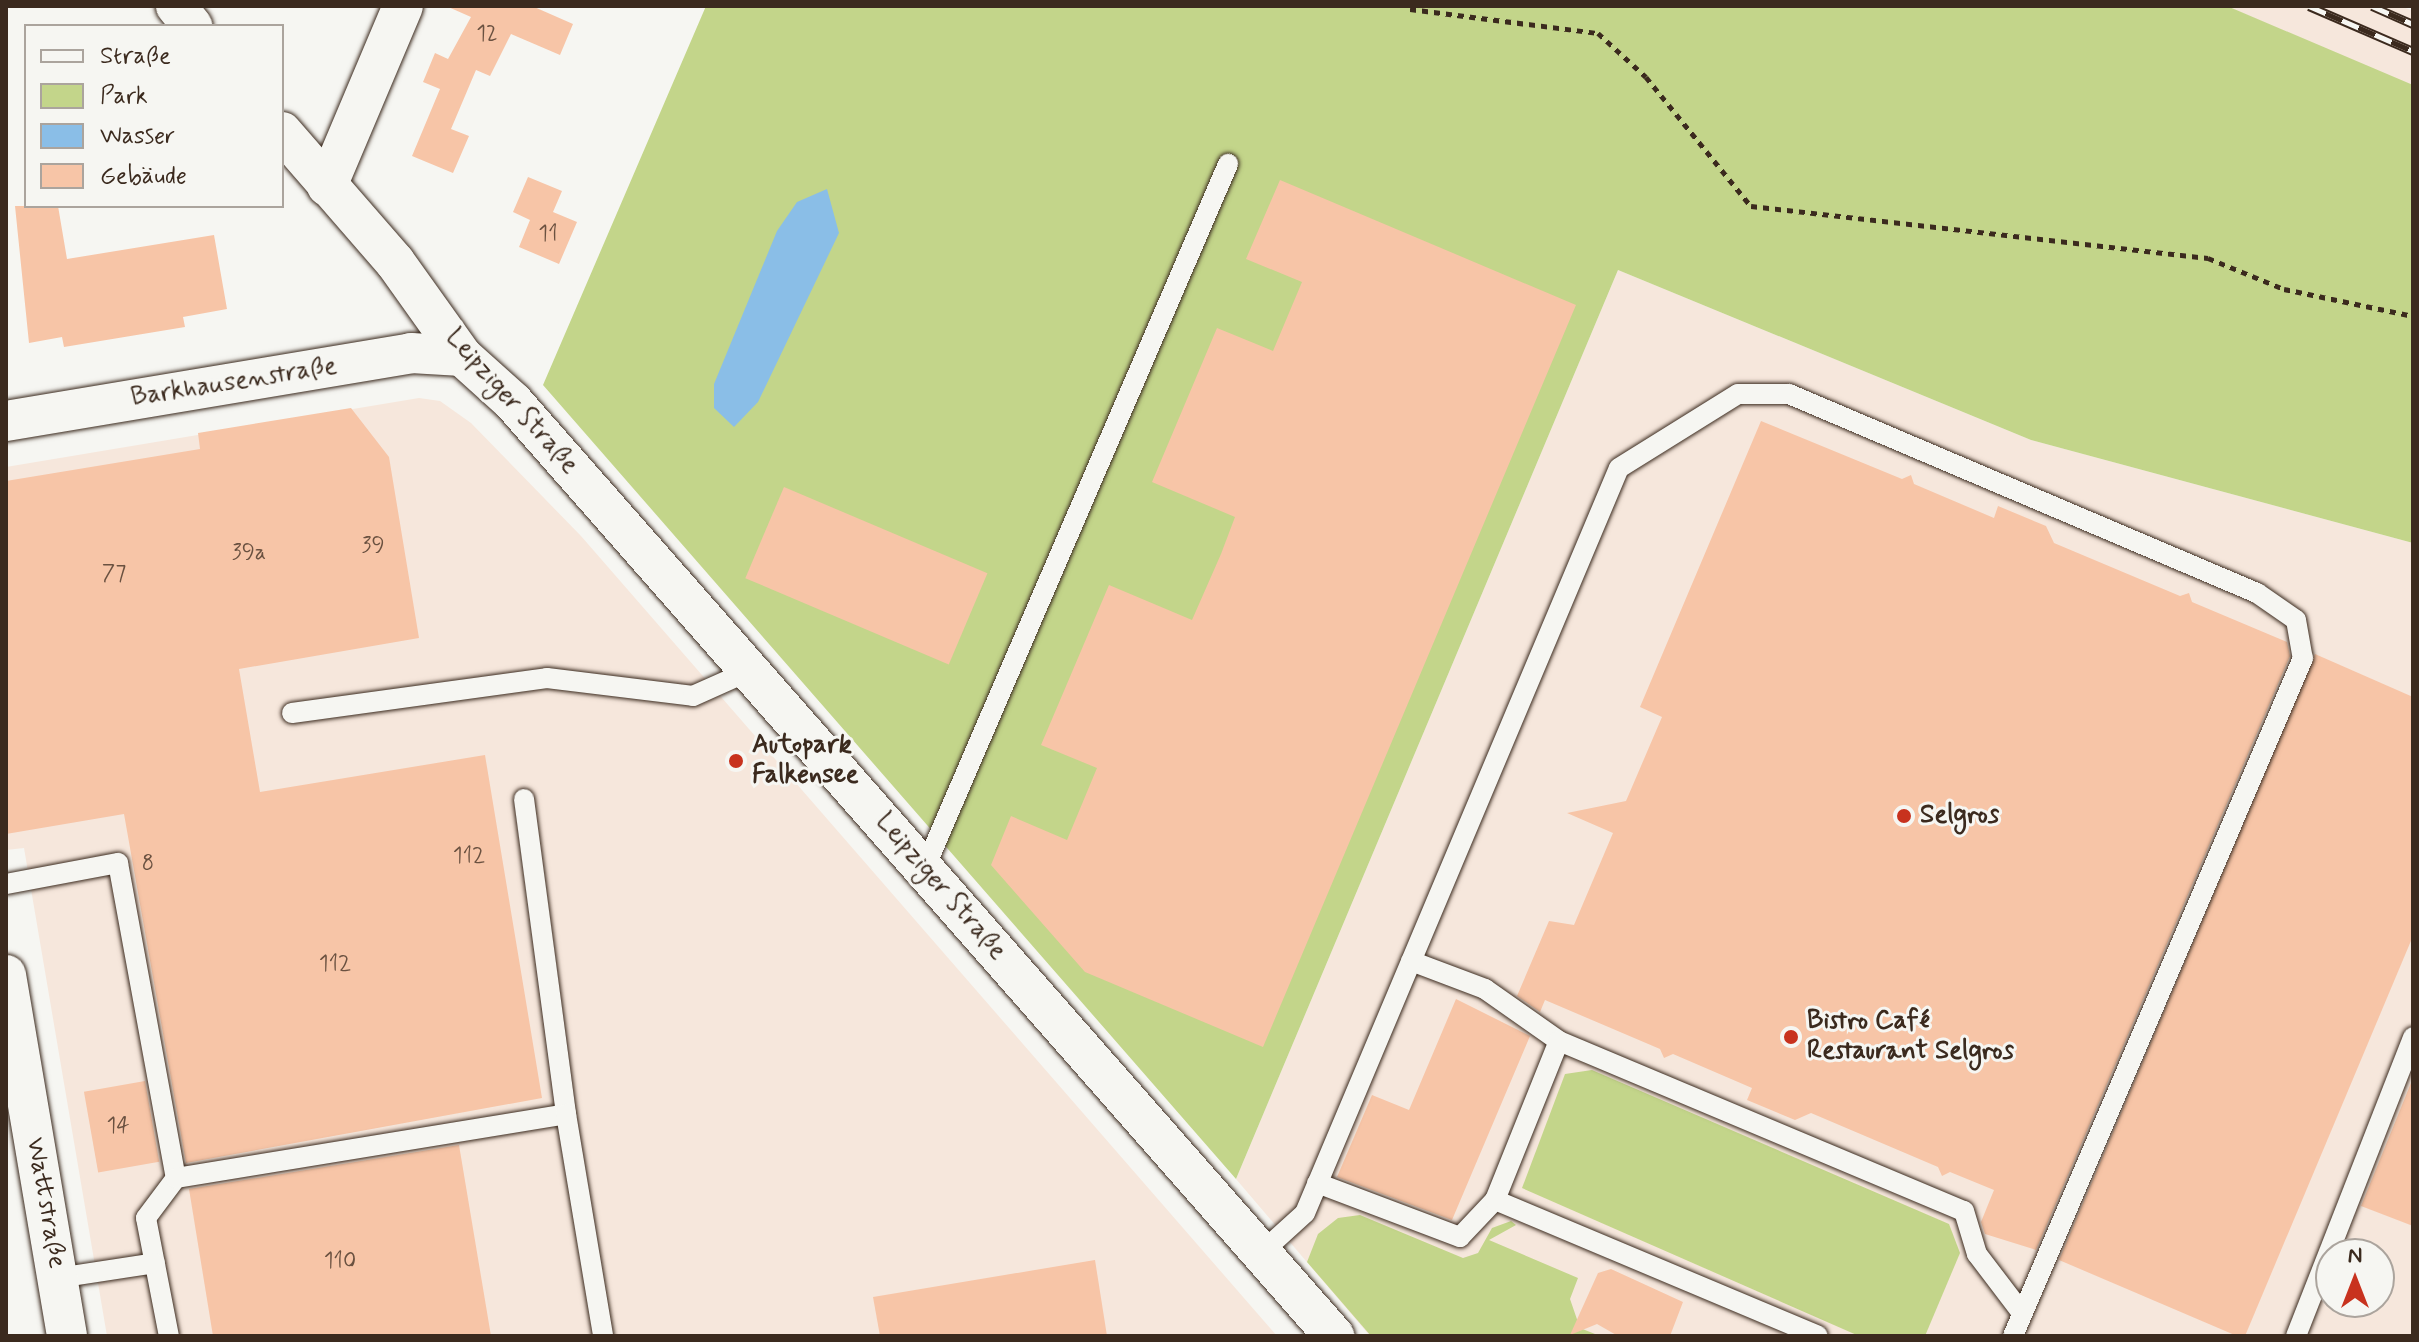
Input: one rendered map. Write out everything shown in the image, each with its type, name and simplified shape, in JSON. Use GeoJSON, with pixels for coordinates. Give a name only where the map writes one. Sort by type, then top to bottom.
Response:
{"type":"FeatureCollection","features":[{"type":"Feature","properties":{"kind":"street"},"geometry":{"type":"LineString","coordinates":[[176,6],[190,24]]}},
{"type":"Feature","properties":{"kind":"street"},"geometry":{"type":"LineString","coordinates":[[327,186],[403,6]]}},
{"type":"Feature","properties":{"kind":"street","name":"Leipziger Straße"},"geometry":{"type":"LineString","coordinates":[[284,134],[395,262],[462,356],[513,402],[1334,1336]]}},
{"type":"Feature","properties":{"kind":"street","name":"Barkhausenstraße"},"geometry":{"type":"LineString","coordinates":[[6,421],[411,353],[462,356]]}},
{"type":"Feature","properties":{"kind":"street","name":"Wattstraße"},"geometry":{"type":"LineString","coordinates":[[6,975],[67,1336]]}},
{"type":"Feature","properties":{"kind":"lane"},"geometry":{"type":"LineString","coordinates":[[924,870],[1228,164]]}},
{"type":"Feature","properties":{"kind":"lane"},"geometry":{"type":"LineString","coordinates":[[1261,1253],[1305,1213],[1619,468],[1738,394],[1789,394],[2257,593],[2296,620],[2303,658],[2013,1336]]}},
{"type":"Feature","properties":{"kind":"lane"},"geometry":{"type":"LineString","coordinates":[[292,713],[547,678],[693,696],[749,671]]}},
{"type":"Feature","properties":{"kind":"lane"},"geometry":{"type":"LineString","coordinates":[[524,799],[566,1114],[603,1336]]}},
{"type":"Feature","properties":{"kind":"lane"},"geometry":{"type":"LineString","coordinates":[[6,884],[118,863],[176,1178]]}},
{"type":"Feature","properties":{"kind":"lane"},"geometry":{"type":"LineString","coordinates":[[1411,961],[1485,989],[1559,1041],[1964,1211],[1977,1254],[2022,1313]]}},
{"type":"Feature","properties":{"kind":"lane"},"geometry":{"type":"LineString","coordinates":[[2296,1336],[2413,1037]]}},
{"type":"Feature","properties":{"kind":"lane"},"geometry":{"type":"LineString","coordinates":[[1317,1183],[1460,1237],[1495,1200],[1559,1041]]}},
{"type":"Feature","properties":{"kind":"lane"},"geometry":{"type":"LineString","coordinates":[[169,1336],[146,1218],[176,1178],[566,1114]]}},
{"type":"Feature","properties":{"kind":"lane"},"geometry":{"type":"LineString","coordinates":[[1495,1200],[1818,1336]]}},
{"type":"Feature","properties":{"kind":"lane"},"geometry":{"type":"LineString","coordinates":[[57,1278],[155,1263]]}},
{"type":"Feature","properties":{"kind":"path"},"geometry":{"type":"LineString","coordinates":[[1410,9],[1598,33],[1646,77],[1751,206],[2208,258],[2284,289],[2413,316]]}},
{"type":"Feature","properties":{"kind":"shaded area"},"geometry":{"type":"Polygon","coordinates":[[[2226,6],[2401,6],[2413,11],[2413,86],[2226,6]]]}},
{"type":"Feature","properties":{"kind":"shaded area"},"geometry":{"type":"Polygon","coordinates":[[[1618,270],[2031,440],[2413,543],[2413,1336],[1370,1336],[1236,1179],[1618,270]]]}},
{"type":"Feature","properties":{"kind":"shaded area"},"geometry":{"type":"Polygon","coordinates":[[[419,398],[440,401],[471,423],[581,536],[1277,1336],[107,1336],[24,848],[6,850],[6,467],[419,398]]]}},
{"type":"Feature","properties":{"kind":"green space"},"geometry":{"type":"Polygon","coordinates":[[[706,6],[2227,6],[2413,85],[2413,543],[2031,440],[1618,270],[1236,1179],[543,385],[706,6]]]}},
{"type":"Feature","properties":{"kind":"green space"},"geometry":{"type":"Polygon","coordinates":[[[1592,1070],[1949,1224],[1960,1253],[1925,1336],[1859,1336],[1522,1188],[1565,1074],[1592,1070]]]}},
{"type":"Feature","properties":{"kind":"green space"},"geometry":{"type":"Polygon","coordinates":[[[1360,1215],[1463,1258],[1478,1253],[1492,1228],[1511,1221],[1516,1225],[1489,1240],[1578,1278],[1570,1299],[1580,1328],[1600,1336],[1371,1336],[1307,1262],[1318,1234],[1338,1218],[1360,1215]]]}},
{"type":"Feature","properties":{"kind":"water"},"geometry":{"type":"Polygon","coordinates":[[[827,189],[839,233],[758,402],[734,427],[714,408],[714,384],[777,231],[797,202],[827,189]]]}},
{"type":"Feature","properties":{"kind":"building"},"geometry":{"type":"Polygon","coordinates":[[[446,6],[532,6],[573,24],[560,55],[511,34],[490,76],[476,70],[451,129],[469,136],[453,173],[412,156],[440,89],[423,82],[435,53],[448,59],[471,17],[446,6]]]}},
{"type":"Feature","properties":{"kind":"building"},"geometry":{"type":"Polygon","coordinates":[[[528,177],[562,191],[553,212],[577,222],[559,264],[519,247],[530,220],[513,212],[528,177]]]}},
{"type":"Feature","properties":{"kind":"building"},"geometry":{"type":"Polygon","coordinates":[[[1280,180],[1576,305],[1263,1047],[1085,972],[991,865],[1011,816],[1067,840],[1097,768],[1041,745],[1109,585],[1192,620],[1221,554],[1235,517],[1152,482],[1217,328],[1273,351],[1302,282],[1246,259],[1280,180]]]}},
{"type":"Feature","properties":{"kind":"building"},"geometry":{"type":"Polygon","coordinates":[[[15,206],[58,208],[67,259],[214,235],[227,309],[183,317],[185,327],[64,347],[62,337],[29,343],[15,206]]]}},
{"type":"Feature","properties":{"kind":"building"},"geometry":{"type":"Polygon","coordinates":[[[351,408],[389,457],[419,638],[239,669],[260,792],[485,755],[542,1098],[186,1163],[124,814],[6,834],[6,481],[200,449],[198,433],[351,408]]]}},
{"type":"Feature","properties":{"kind":"building","name":"Selgros"},"geometry":{"type":"Polygon","coordinates":[[[1761,421],[1902,479],[1911,475],[1914,484],[1994,518],[1998,506],[2046,526],[2054,543],[2180,596],[2189,593],[2192,602],[2287,642],[2290,656],[2036,1250],[1985,1234],[1981,1222],[1994,1190],[1950,1172],[1942,1176],[1938,1167],[1811,1113],[1795,1120],[1747,1100],[1752,1088],[1673,1054],[1664,1058],[1660,1049],[1545,1000],[1540,1012],[1517,996],[1549,921],[1574,925],[1613,833],[1567,813],[1626,801],[1662,717],[1640,707],[1761,421]]]}},
{"type":"Feature","properties":{"kind":"building"},"geometry":{"type":"Polygon","coordinates":[[[784,487],[987,573],[949,664],[745,578],[784,487]]]}},
{"type":"Feature","properties":{"kind":"building"},"geometry":{"type":"Polygon","coordinates":[[[2315,654],[2413,697],[2413,936],[2245,1336],[2237,1336],[2059,1260],[2315,654]]]}},
{"type":"Feature","properties":{"kind":"building"},"geometry":{"type":"Polygon","coordinates":[[[1456,999],[1530,1036],[1452,1220],[1337,1177],[1372,1095],[1409,1110],[1456,999]]]}},
{"type":"Feature","properties":{"kind":"building"},"geometry":{"type":"Polygon","coordinates":[[[2413,1078],[2413,1226],[2361,1206],[2413,1078]]]}},
{"type":"Feature","properties":{"kind":"building"},"geometry":{"type":"Polygon","coordinates":[[[145,1081],[159,1162],[98,1173],[84,1092],[145,1081]]]}},
{"type":"Feature","properties":{"kind":"building"},"geometry":{"type":"Polygon","coordinates":[[[459,1145],[491,1336],[213,1336],[189,1189],[459,1145]]]}},
{"type":"Feature","properties":{"kind":"building"},"geometry":{"type":"Polygon","coordinates":[[[1095,1260],[1107,1336],[880,1336],[873,1297],[1095,1260]]]}},
{"type":"Feature","properties":{"kind":"building"},"geometry":{"type":"Polygon","coordinates":[[[1611,1269],[1683,1302],[1670,1336],[1618,1336],[1597,1324],[1570,1335],[1598,1273],[1611,1269]]]}},
{"type":"Feature","properties":{"kind":"railway"},"geometry":{"type":"LineString","coordinates":[[2309,6],[2413,51]]}},
{"type":"Feature","properties":{"kind":"railway"},"geometry":{"type":"LineString","coordinates":[[2372,6],[2413,24]]}},
{"type":"Feature","properties":{"kind":"place","name":"Autopark Falkensee"},"geometry":{"type":"Point","coordinates":[736,761]}},
{"type":"Feature","properties":{"kind":"place","name":"Selgros"},"geometry":{"type":"Point","coordinates":[1904,816]}},
{"type":"Feature","properties":{"kind":"place","name":"Bistro Café Restaurant Selgros"},"geometry":{"type":"Point","coordinates":[1791,1037]}}]}
